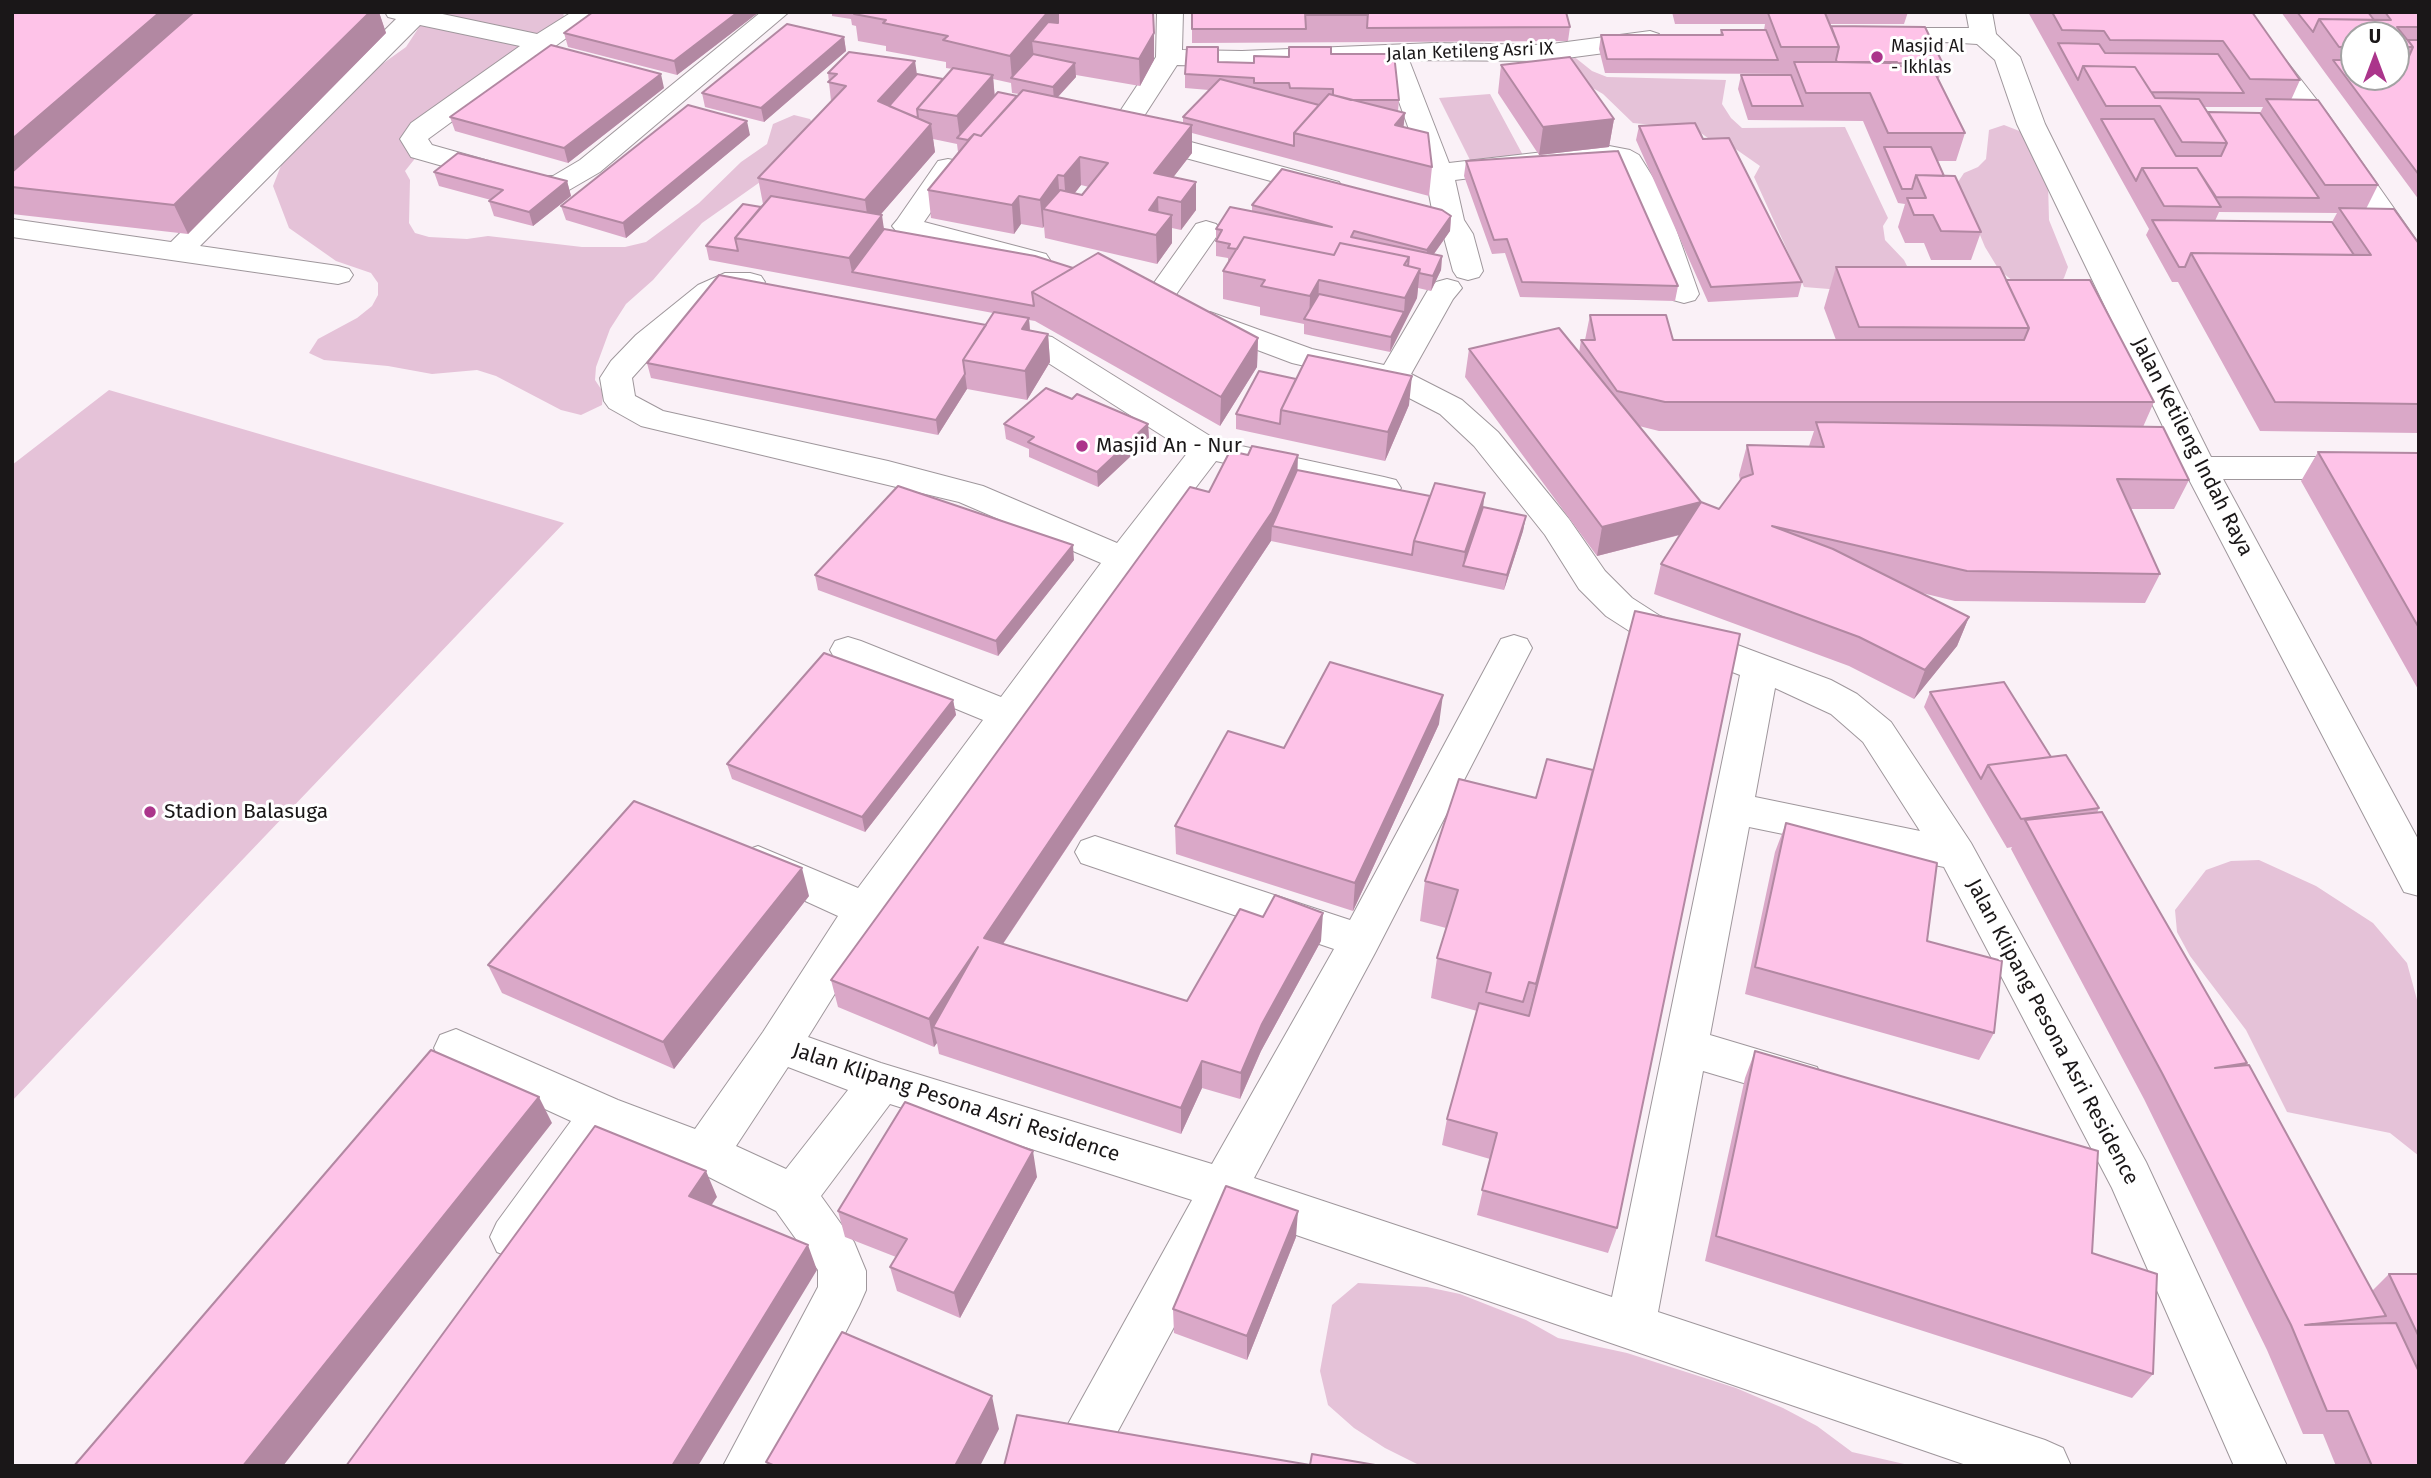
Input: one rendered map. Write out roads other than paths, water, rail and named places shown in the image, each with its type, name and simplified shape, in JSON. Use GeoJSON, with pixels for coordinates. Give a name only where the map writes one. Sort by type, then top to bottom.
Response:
{"type":"FeatureCollection","features":[{"type":"Feature","properties":{"kind":"street"},"geometry":{"type":"LineString","coordinates":[[590,12],[541,43],[421,129],[414,139],[421,151],[541,185],[559,184],[590,166],[777,12]]}},
{"type":"Feature","properties":{"kind":"street"},"geometry":{"type":"LineString","coordinates":[[1121,131],[1170,57],[1170,12]]}},
{"type":"Feature","properties":{"kind":"street","name":"Jalan Ketileng Asri IX"},"geometry":{"type":"LineString","coordinates":[[1170,57],[1242,59],[1434,51],[1544,52],[1669,38],[1649,12]]}},
{"type":"Feature","properties":{"kind":"street"},"geometry":{"type":"LineString","coordinates":[[2235,12],[2304,119],[2390,223],[2419,266]]}},
{"type":"Feature","properties":{"kind":"street"},"geometry":{"type":"LineString","coordinates":[[179,251],[405,14],[541,43]]}},
{"type":"Feature","properties":{"kind":"street"},"geometry":{"type":"LineString","coordinates":[[1854,36],[1940,23],[1982,25]]}},
{"type":"Feature","properties":{"kind":"street","name":"Jalan Ketileng Indah Raya"},"geometry":{"type":"LineString","coordinates":[[1982,25],[2007,57],[2031,124],[2200,468],[2419,880]]}},
{"type":"Feature","properties":{"kind":"street"},"geometry":{"type":"LineString","coordinates":[[1394,54],[1439,173],[1449,220],[1458,234],[1458,280],[1439,296],[1432,313],[1394,377]]}},
{"type":"Feature","properties":{"kind":"street"},"geometry":{"type":"LineString","coordinates":[[1094,124],[1360,196]]}},
{"type":"Feature","properties":{"kind":"street"},"geometry":{"type":"LineString","coordinates":[[1439,173],[1604,153],[1620,156],[1629,161],[1650,195],[1684,294]]}},
{"type":"Feature","properties":{"kind":"street"},"geometry":{"type":"LineString","coordinates":[[948,167],[907,226],[1069,268]]}},
{"type":"Feature","properties":{"kind":"street"},"geometry":{"type":"LineString","coordinates":[[1417,210],[1449,220]]}},
{"type":"Feature","properties":{"kind":"street"},"geometry":{"type":"LineString","coordinates":[[2352,224],[2390,223]]}},
{"type":"Feature","properties":{"kind":"street"},"geometry":{"type":"LineString","coordinates":[[12,228],[338,275]]}},
{"type":"Feature","properties":{"kind":"street","name":"Jalan Klipang Pesona Asri Residence"},"geometry":{"type":"LineString","coordinates":[[1206,230],[1144,295],[1303,356],[1394,377],[1451,407],[1486,439],[1557,527],[1592,580],[1619,607],[1647,625],[1818,690],[1844,704],[1877,732],[1957,853],[2130,1177],[2261,1466]]}},
{"type":"Feature","properties":{"kind":"street"},"geometry":{"type":"LineString","coordinates":[[784,288],[741,280],[724,282],[709,290],[647,342],[622,368],[616,379],[620,401],[653,419],[888,472],[971,495],[1123,559]]}},
{"type":"Feature","properties":{"kind":"street"},"geometry":{"type":"LineString","coordinates":[[967,329],[1041,344],[1208,449],[1409,494]]}},
{"type":"Feature","properties":{"kind":"street","name":"Jalan Klipang Pesona Asri Residence"},"geometry":{"type":"LineString","coordinates":[[1208,449],[1123,559],[865,909],[779,1045],[881,1082],[1224,1189],[2045,1466]]}},
{"type":"Feature","properties":{"kind":"street"},"geometry":{"type":"LineString","coordinates":[[2200,468],[2419,468]]}},
{"type":"Feature","properties":{"kind":"street"},"geometry":{"type":"LineString","coordinates":[[1517,518],[1557,527]]}},
{"type":"Feature","properties":{"kind":"street"},"geometry":{"type":"LineString","coordinates":[[1094,1424],[1360,941],[1514,648]]}},
{"type":"Feature","properties":{"kind":"street"},"geometry":{"type":"LineString","coordinates":[[848,650],[1009,715]]}},
{"type":"Feature","properties":{"kind":"street"},"geometry":{"type":"LineString","coordinates":[[1632,1326],[1760,670]]}},
{"type":"Feature","properties":{"kind":"street"},"geometry":{"type":"LineString","coordinates":[[1733,808],[1957,853]]}},
{"type":"Feature","properties":{"kind":"street"},"geometry":{"type":"LineString","coordinates":[[721,846],[865,909]]}},
{"type":"Feature","properties":{"kind":"street"},"geometry":{"type":"LineString","coordinates":[[1095,852],[1360,941]]}},
{"type":"Feature","properties":{"kind":"street"},"geometry":{"type":"LineString","coordinates":[[705,1153],[779,1045]]}},
{"type":"Feature","properties":{"kind":"street"},"geometry":{"type":"LineString","coordinates":[[1685,1047],[1842,1093]]}},
{"type":"Feature","properties":{"kind":"street"},"geometry":{"type":"LineString","coordinates":[[456,1048],[602,1114],[705,1153],[793,1196],[836,1258],[842,1271],[842,1290],[749,1466]]}},
{"type":"Feature","properties":{"kind":"street"},"geometry":{"type":"LineString","coordinates":[[793,1196],[881,1082]]}},
{"type":"Feature","properties":{"kind":"street"},"geometry":{"type":"LineString","coordinates":[[489,1273],[602,1114]]}},
{"type":"Feature","properties":{"kind":"street"},"geometry":{"type":"LineString","coordinates":[[2078,1162],[2130,1177]]}},
{"type":"Feature","properties":{"kind":"place","name":"Masjid Al - Ikhlas"},"geometry":{"type":"Point","coordinates":[1877,57]}},
{"type":"Feature","properties":{"kind":"place","name":"Masjid An - Nur"},"geometry":{"type":"Point","coordinates":[1082,446]}},
{"type":"Feature","properties":{"kind":"place","name":"Stadion Balasuga"},"geometry":{"type":"Point","coordinates":[150,812]}}]}
